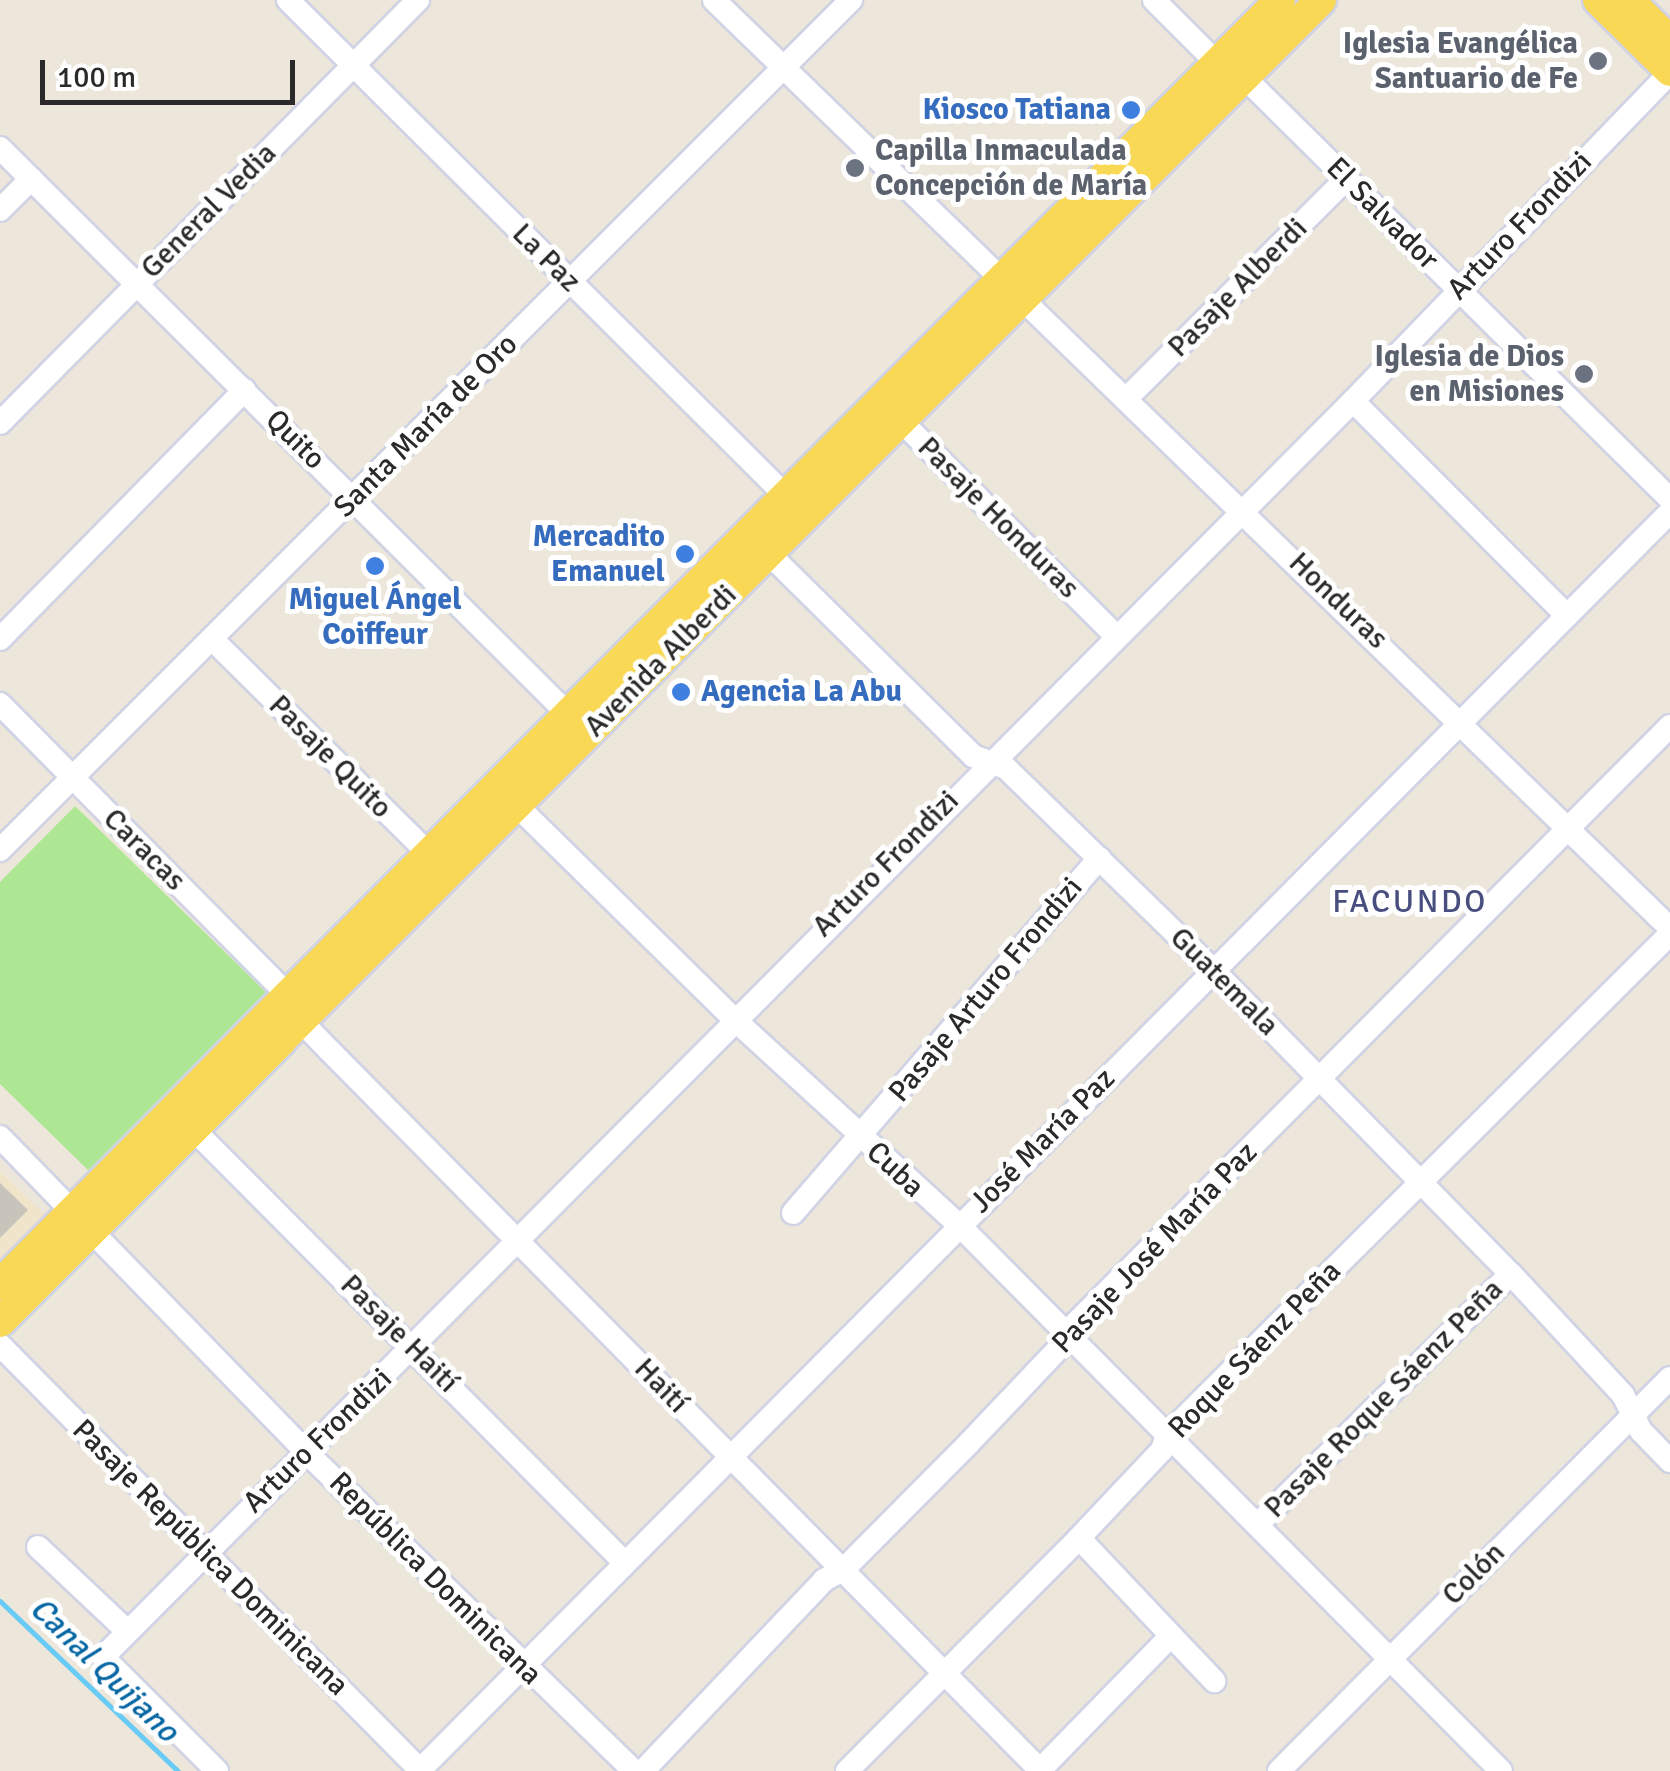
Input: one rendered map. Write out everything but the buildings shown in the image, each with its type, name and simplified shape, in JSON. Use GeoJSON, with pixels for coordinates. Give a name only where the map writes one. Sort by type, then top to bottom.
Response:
{"type":"FeatureCollection","features":[{"type":"Feature","properties":{"kind":"main road","name":"Avenida Alberdi"},"geometry":{"type":"LineString","coordinates":[[1231,70],[1280,0]]}},
{"type":"Feature","properties":{"kind":"main road","name":"Avenida Alberdi"},"geometry":{"type":"LineString","coordinates":[[0,1322],[82,1220],[758,543],[1231,70],[1321,0]]}},
{"type":"Feature","properties":{"kind":"main road"},"geometry":{"type":"LineString","coordinates":[[1598,0],[1670,72]]}},
{"type":"Feature","properties":{"kind":"main road"},"geometry":{"type":"LineString","coordinates":[[1629,0],[1670,41]]}},
{"type":"Feature","properties":{"kind":"main road","name":"Avenida Alberdi"},"geometry":{"type":"LineString","coordinates":[[0,1284],[82,1220]]}},
{"type":"Feature","properties":{"kind":"street","name":"La Paz"},"geometry":{"type":"LineString","coordinates":[[288,0],[796,506]]}},
{"type":"Feature","properties":{"kind":"street","name":"General Vedia"},"geometry":{"type":"LineString","coordinates":[[0,423],[418,0]]}},
{"type":"Feature","properties":{"kind":"street","name":"Honduras"},"geometry":{"type":"LineString","coordinates":[[714,0],[1463,721],[1670,931]]}},
{"type":"Feature","properties":{"kind":"street","name":"Santa María de Oro"},"geometry":{"type":"LineString","coordinates":[[0,850],[851,0]]}},
{"type":"Feature","properties":{"kind":"street","name":"El Salvador"},"geometry":{"type":"LineString","coordinates":[[1154,0],[1346,179],[1670,498]]}},
{"type":"Feature","properties":{"kind":"street","name":"Arturo Frondizi"},"geometry":{"type":"LineString","coordinates":[[217,1771],[103,1657],[413,1348],[516,1237],[988,761],[1353,401],[1670,72]]}},
{"type":"Feature","properties":{"kind":"street","name":"Quito"},"geometry":{"type":"LineString","coordinates":[[0,148],[578,724]]}},
{"type":"Feature","properties":{"kind":"street"},"geometry":{"type":"LineString","coordinates":[[0,210],[31,179]]}},
{"type":"Feature","properties":{"kind":"street","name":"Pasaje Alberdi"},"geometry":{"type":"LineString","coordinates":[[1129,396],[1346,179]]}},
{"type":"Feature","properties":{"kind":"street"},"geometry":{"type":"LineString","coordinates":[[0,639],[246,390]]}},
{"type":"Feature","properties":{"kind":"street"},"geometry":{"type":"LineString","coordinates":[[1353,401],[1566,616]]}},
{"type":"Feature","properties":{"kind":"street","name":"Pasaje Honduras"},"geometry":{"type":"LineString","coordinates":[[891,411],[1115,635]]}},
{"type":"Feature","properties":{"kind":"street","name":"José María Paz"},"geometry":{"type":"LineString","coordinates":[[420,1771],[622,1560],[1670,512]]}},
{"type":"Feature","properties":{"kind":"street","name":"Guatemala"},"geometry":{"type":"LineString","coordinates":[[758,543],[974,756],[1006,768],[1210,968],[1511,1274],[1623,1395],[1632,1416],[1670,1462]]}},
{"type":"Feature","properties":{"kind":"street","name":"Pasaje Quito"},"geometry":{"type":"LineString","coordinates":[[213,640],[438,864]]}},
{"type":"Feature","properties":{"kind":"street","name":"Caracas"},"geometry":{"type":"LineString","coordinates":[[0,704],[294,1008]]}},
{"type":"Feature","properties":{"kind":"street","name":"Pasaje José María Paz"},"geometry":{"type":"LineString","coordinates":[[642,1771],[824,1580],[843,1570],[1062,1346],[1067,1332],[1670,726]]}},
{"type":"Feature","properties":{"kind":"street","name":"Cuba"},"geometry":{"type":"LineString","coordinates":[[506,796],[734,1019],[959,1225],[1501,1771]]}},
{"type":"Feature","properties":{"kind":"street","name":"Pasaje Arturo Frondizi"},"geometry":{"type":"LineString","coordinates":[[793,1213],[1099,858]]}},
{"type":"Feature","properties":{"kind":"street","name":"Roque Sáenz Peña"},"geometry":{"type":"LineString","coordinates":[[847,1771],[1079,1538],[1162,1450],[1167,1435],[1670,931]]}},
{"type":"Feature","properties":{"kind":"street","name":"Haití"},"geometry":{"type":"LineString","coordinates":[[294,1008],[1041,1770]]}},
{"type":"Feature","properties":{"kind":"street","name":"Pasaje Haití"},"geometry":{"type":"LineString","coordinates":[[184,1119],[622,1560]]}},
{"type":"Feature","properties":{"kind":"street","name":"República Dominicana"},"geometry":{"type":"LineString","coordinates":[[0,1137],[306,1452],[634,1771]]}},
{"type":"Feature","properties":{"kind":"street","name":"Pasaje Roque Sáenz Peña"},"geometry":{"type":"LineString","coordinates":[[1257,1525],[1511,1274]]}},
{"type":"Feature","properties":{"kind":"street","name":"Pasaje República Dominicana"},"geometry":{"type":"LineString","coordinates":[[0,1345],[420,1771]]}},
{"type":"Feature","properties":{"kind":"street","name":"Colón"},"geometry":{"type":"LineString","coordinates":[[1280,1771],[1670,1378]]}},
{"type":"Feature","properties":{"kind":"street"},"geometry":{"type":"LineString","coordinates":[[1079,1538],[1214,1681]]}},
{"type":"Feature","properties":{"kind":"street"},"geometry":{"type":"LineString","coordinates":[[38,1547],[127,1631]]}},
{"type":"Feature","properties":{"kind":"street"},"geometry":{"type":"LineString","coordinates":[[1041,1770],[1170,1637]]}},
{"type":"Feature","properties":{"kind":"shaded area"},"geometry":{"type":"Polygon","coordinates":[[[0,1171],[45,1215],[0,1260],[0,1171]]]}},
{"type":"Feature","properties":{"kind":"green space"},"geometry":{"type":"Polygon","coordinates":[[[75,806],[266,992],[89,1171],[0,1084],[0,882],[75,806]]]}},
{"type":"Feature","properties":{"kind":"waterway","name":"Canal Quijano"},"geometry":{"type":"LineString","coordinates":[[0,1601],[178,1771]]}},
{"type":"Feature","properties":{"kind":"place","name":"Iglesia Evangélica Santuario de Fe"},"geometry":{"type":"Point","coordinates":[1598,61]}},
{"type":"Feature","properties":{"kind":"place","name":"Kiosco Tatiana"},"geometry":{"type":"Point","coordinates":[1131,110]}},
{"type":"Feature","properties":{"kind":"place","name":"Capilla Inmaculada Concepción de María"},"geometry":{"type":"Point","coordinates":[855,168]}},
{"type":"Feature","properties":{"kind":"place","name":"Iglesia de Dios en Misiones"},"geometry":{"type":"Point","coordinates":[1584,374]}},
{"type":"Feature","properties":{"kind":"place","name":"Mercadito Emanuel"},"geometry":{"type":"Point","coordinates":[685,554]}},
{"type":"Feature","properties":{"kind":"place","name":"Miguel Ángel Coiffeur"},"geometry":{"type":"Point","coordinates":[375,566]}},
{"type":"Feature","properties":{"kind":"place","name":"Agencia La Abu"},"geometry":{"type":"Point","coordinates":[681,692]}},
{"type":"Feature","properties":{"kind":"district","name":"FACUNDO"},"geometry":{"type":"Point","coordinates":[1410,902]}}]}
